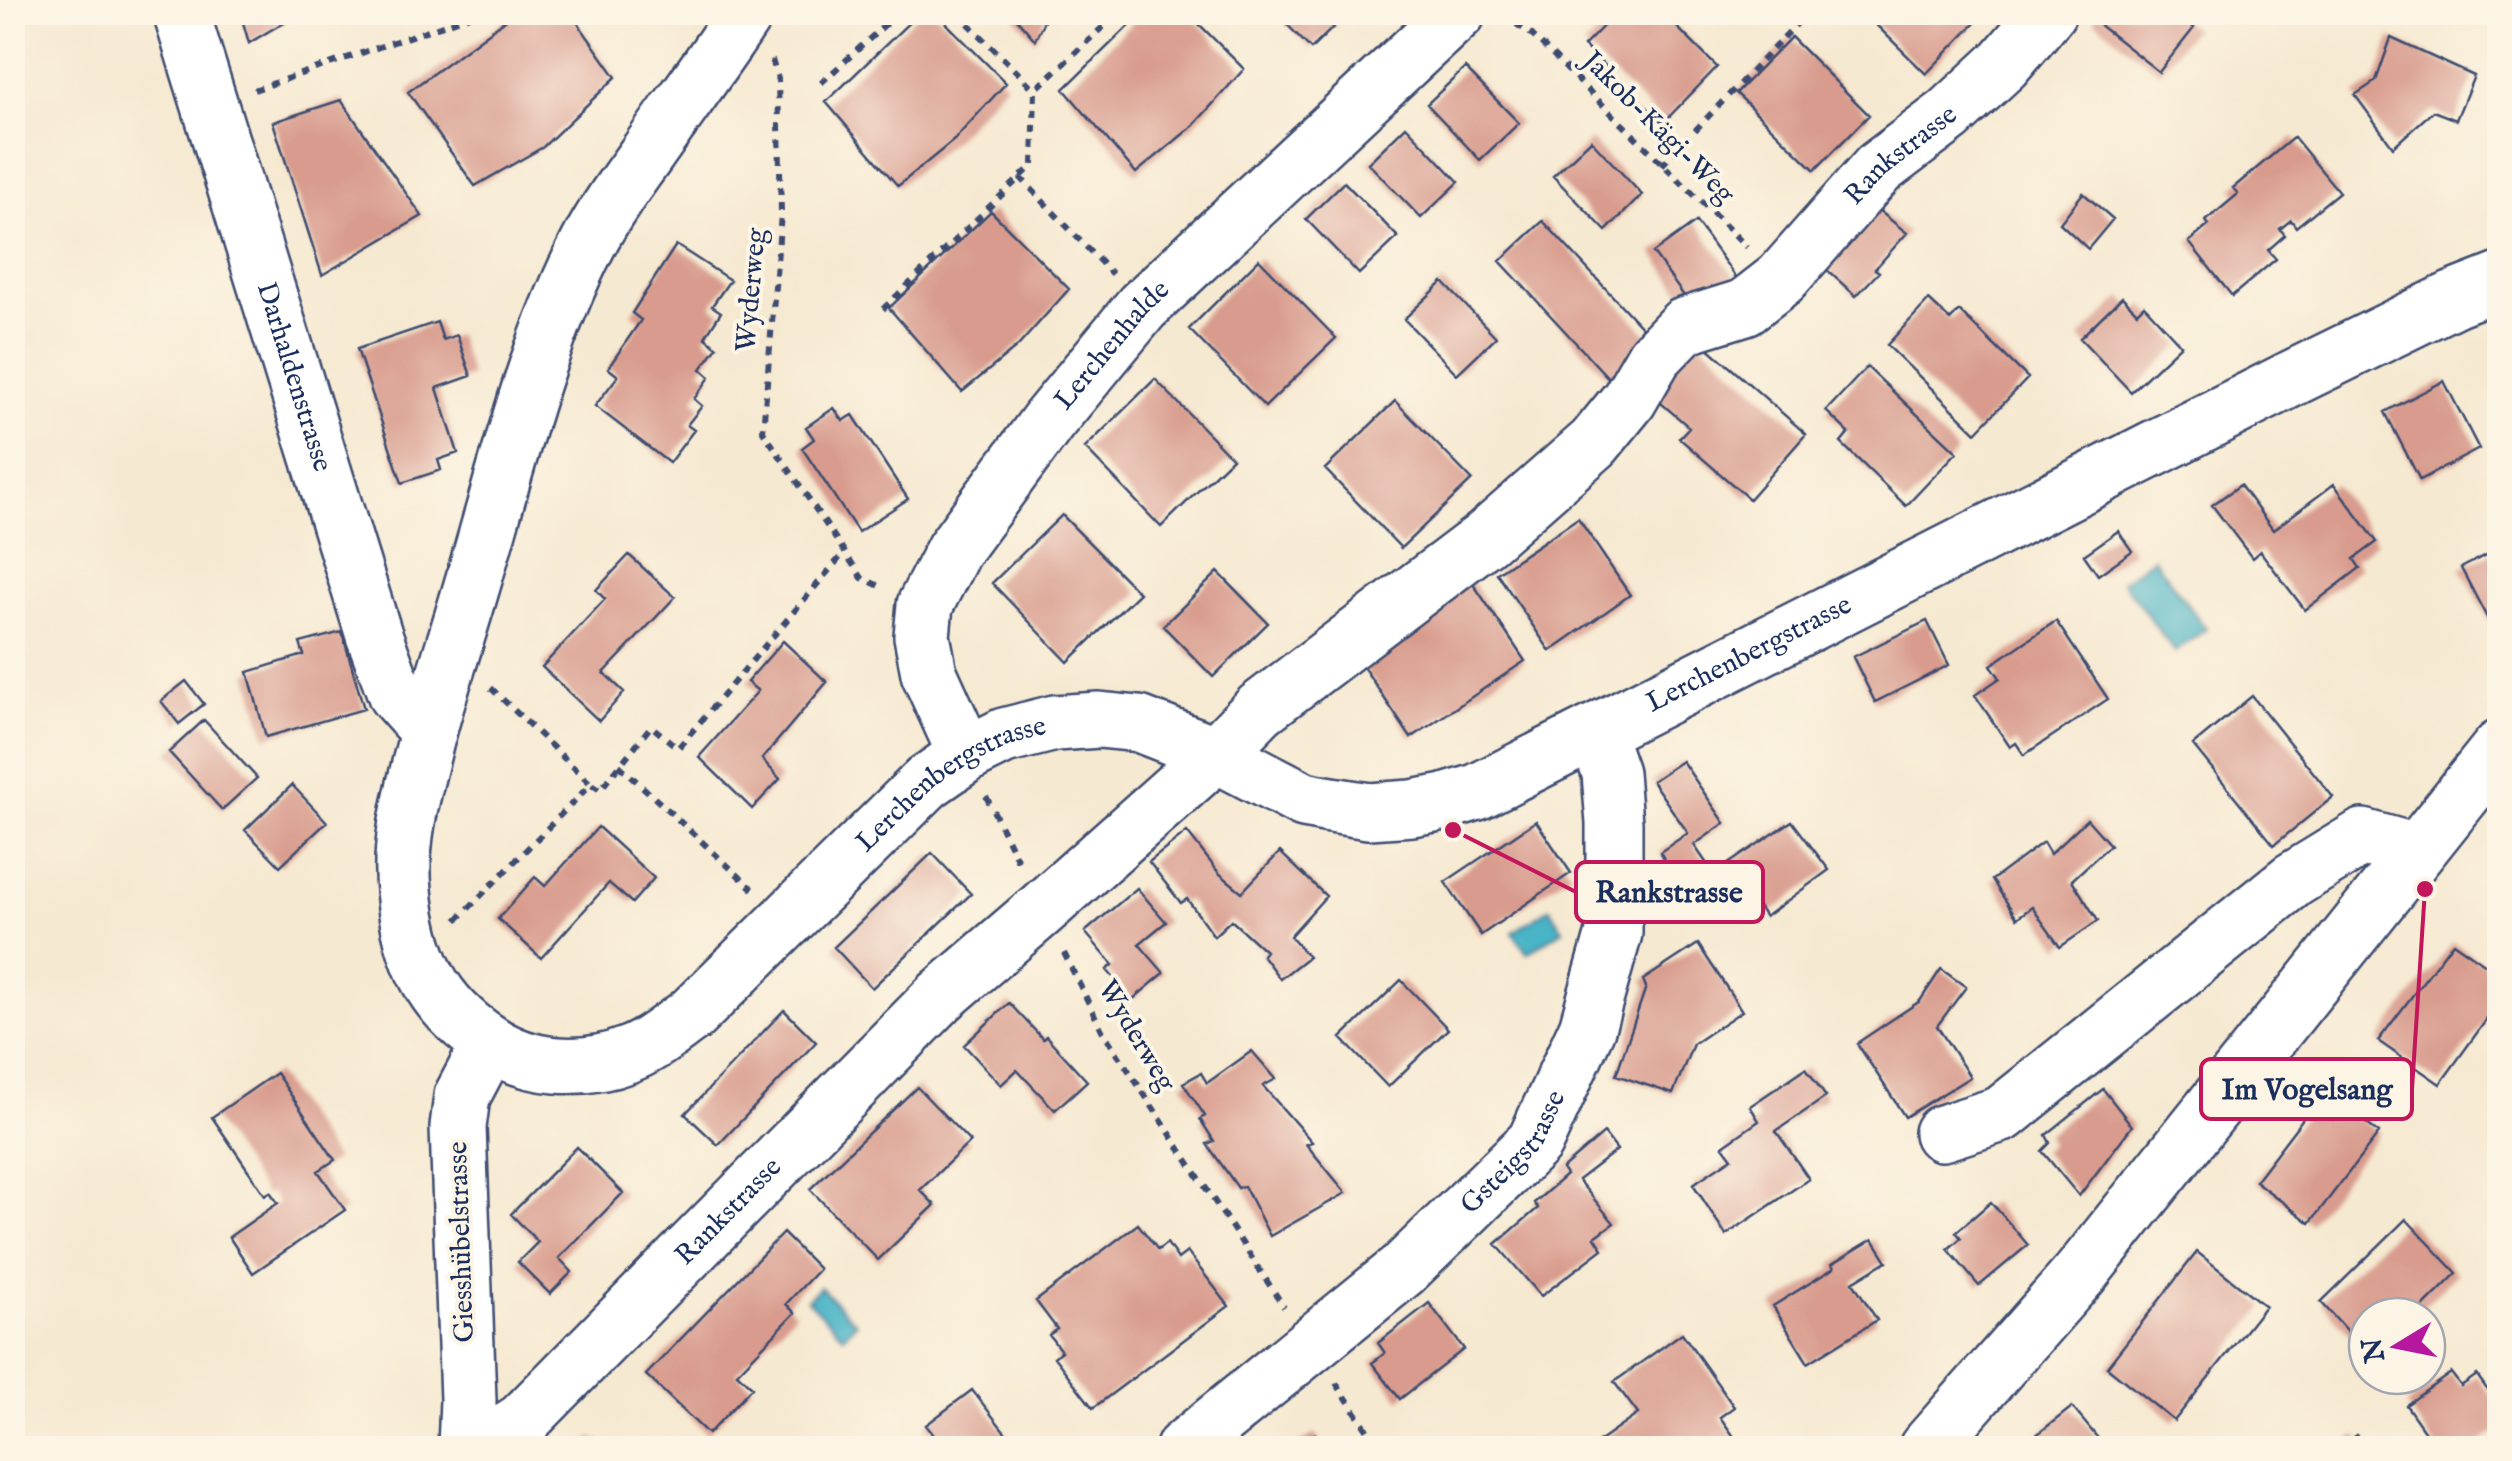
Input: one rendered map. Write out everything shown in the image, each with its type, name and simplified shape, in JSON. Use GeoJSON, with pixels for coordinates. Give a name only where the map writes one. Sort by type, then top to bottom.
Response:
{"type":"FeatureCollection","features":[{"type":"Feature","properties":{"kind":"street","name":"Darhaldenstrasse"},"geometry":{"type":"LineString","coordinates":[[181,12],[374,635],[396,695],[428,731]]}},
{"type":"Feature","properties":{"kind":"street","name":"Lerchenhalde"},"geometry":{"type":"LineString","coordinates":[[966,755],[928,673],[922,636],[925,604],[954,549],[1049,420],[1142,307],[1458,12]]}},
{"type":"Feature","properties":{"kind":"street","name":"Rankstrasse"},"geometry":{"type":"LineString","coordinates":[[467,1444],[522,1421],[941,996],[1216,754],[1260,709],[1486,538],[1594,444],[1628,400],[1654,357],[1684,326],[1745,307],[1781,279],[1880,168],[1948,115],[2003,65],[2048,12]]}},
{"type":"Feature","properties":{"kind":"street","name":"Lerchenbergstrasse"},"geometry":{"type":"LineString","coordinates":[[744,16],[614,200],[566,290],[542,354],[409,806],[403,886],[418,961],[430,986],[452,1014],[490,1043],[515,1056],[547,1065],[605,1062],[629,1055],[691,1015],[927,782],[966,755],[1004,736],[1055,722],[1099,720],[1139,724],[1216,754],[1304,800],[1389,810],[1446,802],[1477,792],[1596,733],[2295,376],[2454,299],[2500,282]]}},
{"type":"Feature","properties":{"kind":"street","name":"Gsteigstrasse"},"geometry":{"type":"LineString","coordinates":[[1184,1448],[1403,1270],[1535,1142],[1587,1028],[1614,933],[1610,773],[1596,733]]}},
{"type":"Feature","properties":{"kind":"street"},"geometry":{"type":"LineString","coordinates":[[1927,1448],[2080,1274],[2500,748]]}},
{"type":"Feature","properties":{"kind":"street"},"geometry":{"type":"LineString","coordinates":[[1942,1133],[2002,1114],[2294,880],[2363,837],[2416,852]]}},
{"type":"Feature","properties":{"kind":"street","name":"Giesshübelstrasse"},"geometry":{"type":"LineString","coordinates":[[467,1444],[458,1126],[462,1096],[490,1043]]}},
{"type":"Feature","properties":{"kind":"path"},"geometry":{"type":"LineString","coordinates":[[957,12],[1035,90]]}},
{"type":"Feature","properties":{"kind":"path"},"geometry":{"type":"LineString","coordinates":[[883,309],[1032,165],[1035,90],[1119,12]]}},
{"type":"Feature","properties":{"kind":"path","name":"Jakob-Kägi-Weg"},"geometry":{"type":"LineString","coordinates":[[1500,12],[1531,34],[1781,279]]}},
{"type":"Feature","properties":{"kind":"path"},"geometry":{"type":"LineString","coordinates":[[1662,165],[1808,12]]}},
{"type":"Feature","properties":{"kind":"path"},"geometry":{"type":"LineString","coordinates":[[821,83],[893,14]]}},
{"type":"Feature","properties":{"kind":"path"},"geometry":{"type":"LineString","coordinates":[[210,104],[472,15]]}},
{"type":"Feature","properties":{"kind":"path","name":"Wyderweg"},"geometry":{"type":"LineString","coordinates":[[619,765],[651,726],[678,748],[844,554],[763,431],[781,214],[778,79],[764,37],[744,16]]}},
{"type":"Feature","properties":{"kind":"path"},"geometry":{"type":"LineString","coordinates":[[1020,177],[1142,307]]}},
{"type":"Feature","properties":{"kind":"path"},"geometry":{"type":"LineString","coordinates":[[453,651],[592,784],[600,790],[619,765],[787,920]]}},
{"type":"Feature","properties":{"kind":"path","name":"Wyderweg"},"geometry":{"type":"LineString","coordinates":[[966,755],[1102,1030],[1195,1174]]}},
{"type":"Feature","properties":{"kind":"path"},"geometry":{"type":"LineString","coordinates":[[418,961],[592,784]]}},
{"type":"Feature","properties":{"kind":"water"},"geometry":{"type":"Polygon","coordinates":[[[2153,558],[2206,629],[2175,652],[2122,581],[2153,558]]]}},
{"type":"Feature","properties":{"kind":"water"},"geometry":{"type":"Polygon","coordinates":[[[1550,908],[1563,930],[1527,953],[1513,932],[1550,908]]]}},
{"type":"Feature","properties":{"kind":"water"},"geometry":{"type":"Polygon","coordinates":[[[820,1287],[856,1323],[843,1336],[807,1300],[820,1287]]]}},
{"type":"Feature","properties":{"kind":"building"},"geometry":{"type":"Polygon","coordinates":[[[240,12],[301,12],[249,43],[240,12]]]}},
{"type":"Feature","properties":{"kind":"building"},"geometry":{"type":"Polygon","coordinates":[[[516,12],[570,12],[616,77],[543,147],[475,186],[408,92],[516,12]]]}},
{"type":"Feature","properties":{"kind":"building"},"geometry":{"type":"Polygon","coordinates":[[[920,12],[935,12],[1006,83],[954,140],[898,186],[826,102],[920,12]]]}},
{"type":"Feature","properties":{"kind":"building"},"geometry":{"type":"Polygon","coordinates":[[[1011,12],[1048,12],[1035,40],[1011,12]]]}},
{"type":"Feature","properties":{"kind":"building"},"geometry":{"type":"Polygon","coordinates":[[[1143,12],[1187,12],[1244,69],[1193,126],[1136,173],[1064,89],[1143,12]]]}},
{"type":"Feature","properties":{"kind":"building"},"geometry":{"type":"Polygon","coordinates":[[[1275,12],[1349,12],[1311,49],[1275,12]]]}},
{"type":"Feature","properties":{"kind":"building"},"geometry":{"type":"Polygon","coordinates":[[[1617,12],[1662,12],[1717,67],[1663,123],[1584,46],[1617,12]]]}},
{"type":"Feature","properties":{"kind":"building"},"geometry":{"type":"Polygon","coordinates":[[[1863,12],[1966,12],[1976,22],[1926,74],[1863,12]]]}},
{"type":"Feature","properties":{"kind":"building"},"geometry":{"type":"Polygon","coordinates":[[[2099,12],[2174,12],[2194,28],[2159,72],[2093,20],[2099,12]]]}},
{"type":"Feature","properties":{"kind":"building"},"geometry":{"type":"Polygon","coordinates":[[[1791,37],[1869,115],[1815,170],[1736,93],[1791,37]]]}},
{"type":"Feature","properties":{"kind":"building"},"geometry":{"type":"Polygon","coordinates":[[[2391,38],[2474,76],[2456,120],[2433,111],[2393,147],[2355,95],[2376,81],[2391,38]]]}},
{"type":"Feature","properties":{"kind":"building"},"geometry":{"type":"Polygon","coordinates":[[[1465,68],[1519,123],[1480,160],[1427,104],[1465,68]]]}},
{"type":"Feature","properties":{"kind":"building"},"geometry":{"type":"Polygon","coordinates":[[[341,100],[422,216],[322,275],[273,122],[341,100]]]}},
{"type":"Feature","properties":{"kind":"building"},"geometry":{"type":"Polygon","coordinates":[[[1406,126],[1459,182],[1421,218],[1368,163],[1406,126]]]}},
{"type":"Feature","properties":{"kind":"building"},"geometry":{"type":"Polygon","coordinates":[[[2294,137],[2339,192],[2296,227],[2291,220],[2280,229],[2285,235],[2268,250],[2276,259],[2232,296],[2189,242],[2209,225],[2206,221],[2238,194],[2233,188],[2294,137]]]}},
{"type":"Feature","properties":{"kind":"building"},"geometry":{"type":"Polygon","coordinates":[[[1591,140],[1642,195],[1606,231],[1553,176],[1591,140]]]}},
{"type":"Feature","properties":{"kind":"building"},"geometry":{"type":"Polygon","coordinates":[[[1344,182],[1398,237],[1359,274],[1306,219],[1344,182]]]}},
{"type":"Feature","properties":{"kind":"building"},"geometry":{"type":"Polygon","coordinates":[[[2083,193],[2113,219],[2088,249],[2060,223],[2083,193]]]}},
{"type":"Feature","properties":{"kind":"building"},"geometry":{"type":"Polygon","coordinates":[[[1863,198],[1907,233],[1856,296],[1819,263],[1863,198]]]}},
{"type":"Feature","properties":{"kind":"building"},"geometry":{"type":"Polygon","coordinates":[[[991,211],[1069,289],[1018,346],[962,392],[889,308],[991,211]]]}},
{"type":"Feature","properties":{"kind":"building"},"geometry":{"type":"Polygon","coordinates":[[[1543,221],[1656,343],[1613,383],[1500,261],[1543,221]]]}},
{"type":"Feature","properties":{"kind":"building"},"geometry":{"type":"Polygon","coordinates":[[[1696,222],[1740,283],[1697,314],[1653,253],[1696,222]]]}},
{"type":"Feature","properties":{"kind":"building"},"geometry":{"type":"Polygon","coordinates":[[[676,245],[730,280],[712,306],[721,312],[705,337],[717,347],[701,369],[710,377],[694,399],[702,406],[687,425],[694,430],[669,463],[595,406],[618,376],[608,368],[641,320],[632,313],[676,245]]]}},
{"type":"Feature","properties":{"kind":"building"},"geometry":{"type":"Polygon","coordinates":[[[1259,259],[1336,338],[1265,407],[1189,329],[1259,259]]]}},
{"type":"Feature","properties":{"kind":"building"},"geometry":{"type":"Polygon","coordinates":[[[1443,282],[1496,337],[1457,374],[1404,319],[1443,282]]]}},
{"type":"Feature","properties":{"kind":"building"},"geometry":{"type":"Polygon","coordinates":[[[2122,297],[2137,312],[2144,305],[2181,345],[2131,392],[2080,338],[2122,297]]]}},
{"type":"Feature","properties":{"kind":"building"},"geometry":{"type":"Polygon","coordinates":[[[1929,300],[1950,320],[1959,311],[2028,378],[1976,432],[1887,345],[1929,300]]]}},
{"type":"Feature","properties":{"kind":"building"},"geometry":{"type":"Polygon","coordinates":[[[437,322],[443,340],[457,335],[471,376],[437,388],[458,453],[438,460],[441,470],[402,483],[357,349],[437,322]]]}},
{"type":"Feature","properties":{"kind":"building"},"geometry":{"type":"Polygon","coordinates":[[[1689,331],[1806,434],[1749,499],[1679,438],[1689,427],[1654,397],[1689,331]]]}},
{"type":"Feature","properties":{"kind":"building"},"geometry":{"type":"Polygon","coordinates":[[[1867,367],[1957,452],[1906,506],[1841,443],[1849,433],[1826,411],[1867,367]]]}},
{"type":"Feature","properties":{"kind":"building"},"geometry":{"type":"Polygon","coordinates":[[[1155,379],[1232,458],[1161,527],[1085,448],[1155,379]]]}},
{"type":"Feature","properties":{"kind":"building"},"geometry":{"type":"Polygon","coordinates":[[[2444,381],[2479,449],[2420,480],[2385,412],[2444,381]]]}},
{"type":"Feature","properties":{"kind":"building"},"geometry":{"type":"Polygon","coordinates":[[[1395,401],[1472,480],[1401,548],[1325,469],[1395,401]]]}},
{"type":"Feature","properties":{"kind":"building"},"geometry":{"type":"Polygon","coordinates":[[[834,408],[843,421],[853,415],[908,499],[858,532],[802,448],[814,439],[806,427],[834,408]]]}},
{"type":"Feature","properties":{"kind":"building"},"geometry":{"type":"Polygon","coordinates":[[[2334,484],[2377,542],[2354,559],[2360,568],[2305,610],[2260,551],[2252,558],[2212,505],[2240,485],[2273,530],[2334,484]]]}},
{"type":"Feature","properties":{"kind":"building"},"geometry":{"type":"Polygon","coordinates":[[[1062,515],[1139,593],[1068,662],[992,583],[1062,515]]]}},
{"type":"Feature","properties":{"kind":"building"},"geometry":{"type":"Polygon","coordinates":[[[1578,518],[1630,595],[1550,651],[1497,573],[1578,518]]]}},
{"type":"Feature","properties":{"kind":"building"},"geometry":{"type":"Polygon","coordinates":[[[2118,531],[2132,551],[2098,575],[2084,555],[2118,531]]]}},
{"type":"Feature","properties":{"kind":"building"},"geometry":{"type":"Polygon","coordinates":[[[2500,536],[2500,631],[2495,633],[2461,568],[2498,549],[2492,539],[2500,536]]]}},
{"type":"Feature","properties":{"kind":"building"},"geometry":{"type":"Polygon","coordinates":[[[629,555],[675,597],[604,673],[624,692],[599,721],[542,667],[605,599],[596,590],[629,555]]]}},
{"type":"Feature","properties":{"kind":"building"},"geometry":{"type":"Polygon","coordinates":[[[1464,570],[1525,661],[1411,738],[1350,647],[1464,570]]]}},
{"type":"Feature","properties":{"kind":"building"},"geometry":{"type":"Polygon","coordinates":[[[1218,572],[1268,623],[1213,677],[1163,626],[1218,572]]]}},
{"type":"Feature","properties":{"kind":"building"},"geometry":{"type":"Polygon","coordinates":[[[1927,621],[1949,665],[1875,702],[1853,657],[1927,621]]]}},
{"type":"Feature","properties":{"kind":"building"},"geometry":{"type":"Polygon","coordinates":[[[2056,621],[2108,699],[2024,755],[2016,743],[2010,747],[1975,695],[2000,678],[1991,665],[2056,621]]]}},
{"type":"Feature","properties":{"kind":"building"},"geometry":{"type":"Polygon","coordinates":[[[342,632],[364,709],[266,737],[248,672],[304,655],[300,643],[342,632]]]}},
{"type":"Feature","properties":{"kind":"building"},"geometry":{"type":"Polygon","coordinates":[[[783,641],[827,682],[762,759],[780,779],[752,809],[699,757],[758,691],[747,682],[783,641]]]}},
{"type":"Feature","properties":{"kind":"building"},"geometry":{"type":"Polygon","coordinates":[[[186,681],[204,704],[179,724],[161,701],[186,681]]]}},
{"type":"Feature","properties":{"kind":"building"},"geometry":{"type":"Polygon","coordinates":[[[2252,696],[2333,797],[2274,845],[2193,745],[2252,696]]]}},
{"type":"Feature","properties":{"kind":"building"},"geometry":{"type":"Polygon","coordinates":[[[204,720],[257,778],[222,810],[169,752],[204,720]]]}},
{"type":"Feature","properties":{"kind":"building"},"geometry":{"type":"Polygon","coordinates":[[[1682,761],[1725,823],[1694,845],[1718,880],[1688,899],[1660,852],[1688,833],[1652,781],[1682,761]]]}},
{"type":"Feature","properties":{"kind":"building"},"geometry":{"type":"Polygon","coordinates":[[[292,785],[327,822],[280,866],[245,830],[292,785]]]}},
{"type":"Feature","properties":{"kind":"building"},"geometry":{"type":"Polygon","coordinates":[[[2087,819],[2110,845],[2072,880],[2098,921],[2060,947],[2032,907],[2017,918],[1992,880],[2043,842],[2050,854],[2087,819]]]}},
{"type":"Feature","properties":{"kind":"building"},"geometry":{"type":"Polygon","coordinates":[[[1536,821],[1571,873],[1481,935],[1445,882],[1536,821]]]}},
{"type":"Feature","properties":{"kind":"building"},"geometry":{"type":"Polygon","coordinates":[[[1792,821],[1829,870],[1765,917],[1728,864],[1792,821]]]}},
{"type":"Feature","properties":{"kind":"building"},"geometry":{"type":"Polygon","coordinates":[[[598,827],[654,878],[632,903],[609,883],[541,958],[498,919],[535,877],[545,886],[598,827]]]}},
{"type":"Feature","properties":{"kind":"building"},"geometry":{"type":"Polygon","coordinates":[[[1187,832],[1219,873],[1242,892],[1280,852],[1326,896],[1290,936],[1308,957],[1280,979],[1262,955],[1265,951],[1231,920],[1214,936],[1187,899],[1181,903],[1149,862],[1187,832]]]}},
{"type":"Feature","properties":{"kind":"building"},"geometry":{"type":"Polygon","coordinates":[[[932,853],[971,894],[872,988],[834,947],[932,853]]]}},
{"type":"Feature","properties":{"kind":"building"},"geometry":{"type":"Polygon","coordinates":[[[1137,888],[1166,922],[1139,944],[1164,973],[1132,1000],[1107,970],[1113,965],[1085,932],[1137,888]]]}},
{"type":"Feature","properties":{"kind":"building"},"geometry":{"type":"Polygon","coordinates":[[[2453,942],[2500,975],[2500,1001],[2440,1084],[2378,1041],[2453,942]]]}},
{"type":"Feature","properties":{"kind":"building"},"geometry":{"type":"Polygon","coordinates":[[[1698,944],[1742,1011],[1693,1044],[1673,1094],[1616,1075],[1646,987],[1643,980],[1698,944]]]}},
{"type":"Feature","properties":{"kind":"building"},"geometry":{"type":"Polygon","coordinates":[[[1941,969],[1966,987],[1937,1026],[1970,1077],[1905,1117],[1857,1043],[1920,1001],[1941,969]]]}},
{"type":"Feature","properties":{"kind":"building"},"geometry":{"type":"Polygon","coordinates":[[[1401,980],[1448,1029],[1388,1087],[1341,1038],[1401,980]]]}},
{"type":"Feature","properties":{"kind":"building"},"geometry":{"type":"Polygon","coordinates":[[[1009,1003],[1087,1081],[1055,1110],[1017,1070],[1001,1085],[964,1045],[1009,1003]]]}},
{"type":"Feature","properties":{"kind":"building"},"geometry":{"type":"Polygon","coordinates":[[[784,1010],[816,1042],[718,1145],[685,1114],[784,1010]]]}},
{"type":"Feature","properties":{"kind":"building"},"geometry":{"type":"Polygon","coordinates":[[[1252,1051],[1276,1079],[1263,1086],[1312,1142],[1306,1144],[1346,1193],[1270,1236],[1244,1186],[1238,1188],[1207,1144],[1214,1141],[1200,1119],[1205,1116],[1183,1083],[1201,1073],[1207,1083],[1252,1051]]]}},
{"type":"Feature","properties":{"kind":"building"},"geometry":{"type":"Polygon","coordinates":[[[1806,1068],[1826,1097],[1776,1131],[1809,1179],[1726,1235],[1693,1184],[1732,1158],[1723,1146],[1759,1121],[1750,1106],[1806,1068]]]}},
{"type":"Feature","properties":{"kind":"building"},"geometry":{"type":"Polygon","coordinates":[[[276,1073],[335,1160],[318,1171],[345,1210],[253,1273],[229,1237],[278,1203],[270,1192],[265,1195],[212,1117],[276,1073]]]}},
{"type":"Feature","properties":{"kind":"building"},"geometry":{"type":"Polygon","coordinates":[[[917,1087],[970,1142],[920,1190],[935,1205],[878,1260],[810,1189],[917,1087]]]}},
{"type":"Feature","properties":{"kind":"building"},"geometry":{"type":"Polygon","coordinates":[[[2103,1089],[2132,1126],[2079,1196],[2042,1151],[2050,1143],[2046,1135],[2103,1089]]]}},
{"type":"Feature","properties":{"kind":"building"},"geometry":{"type":"Polygon","coordinates":[[[2324,1091],[2379,1133],[2310,1223],[2255,1181],[2324,1091]]]}},
{"type":"Feature","properties":{"kind":"building"},"geometry":{"type":"Polygon","coordinates":[[[1604,1133],[1617,1150],[1578,1180],[1614,1223],[1595,1237],[1603,1249],[1541,1296],[1496,1244],[1538,1208],[1534,1203],[1566,1175],[1562,1169],[1604,1133]]]}},
{"type":"Feature","properties":{"kind":"building"},"geometry":{"type":"Polygon","coordinates":[[[577,1147],[623,1193],[559,1258],[572,1272],[550,1294],[518,1262],[538,1242],[511,1214],[577,1147]]]}},
{"type":"Feature","properties":{"kind":"building"},"geometry":{"type":"Polygon","coordinates":[[[1991,1202],[2028,1245],[1979,1286],[1948,1249],[1961,1238],[1956,1232],[1991,1202]]]}},
{"type":"Feature","properties":{"kind":"building"},"geometry":{"type":"Polygon","coordinates":[[[2406,1219],[2457,1273],[2434,1296],[2347,1296],[2347,1331],[2321,1302],[2406,1219]]]}},
{"type":"Feature","properties":{"kind":"building"},"geometry":{"type":"Polygon","coordinates":[[[1138,1224],[1158,1250],[1167,1243],[1178,1259],[1187,1252],[1229,1306],[1093,1408],[1054,1357],[1061,1351],[1049,1335],[1057,1329],[1036,1301],[1138,1224]]]}},
{"type":"Feature","properties":{"kind":"building"},"geometry":{"type":"Polygon","coordinates":[[[783,1233],[819,1269],[786,1304],[795,1313],[737,1373],[752,1387],[708,1434],[646,1375],[783,1233]]]}},
{"type":"Feature","properties":{"kind":"building"},"geometry":{"type":"Polygon","coordinates":[[[1873,1239],[1887,1261],[1853,1282],[1877,1320],[1808,1363],[1773,1306],[1873,1239]]]}},
{"type":"Feature","properties":{"kind":"building"},"geometry":{"type":"Polygon","coordinates":[[[2197,1252],[2265,1306],[2174,1421],[2107,1367],[2197,1252]]]}},
{"type":"Feature","properties":{"kind":"building"},"geometry":{"type":"Polygon","coordinates":[[[1429,1303],[1464,1349],[1400,1399],[1372,1363],[1385,1353],[1378,1343],[1429,1303]]]}},
{"type":"Feature","properties":{"kind":"building"},"geometry":{"type":"Polygon","coordinates":[[[1682,1333],[1734,1407],[1720,1417],[1742,1448],[1590,1448],[1638,1414],[1614,1382],[1682,1333]]]}},
{"type":"Feature","properties":{"kind":"building"},"geometry":{"type":"Polygon","coordinates":[[[2451,1373],[2461,1386],[2477,1375],[2500,1408],[2500,1429],[2472,1448],[2436,1448],[2406,1405],[2419,1396],[2447,1396],[2447,1376],[2451,1373]]]}},
{"type":"Feature","properties":{"kind":"building"},"geometry":{"type":"Polygon","coordinates":[[[972,1390],[1008,1436],[991,1448],[944,1448],[926,1425],[972,1390]]]}},
{"type":"Feature","properties":{"kind":"building"},"geometry":{"type":"Polygon","coordinates":[[[2072,1407],[2106,1448],[2020,1448],[2072,1407]]]}},
{"type":"Feature","properties":{"kind":"building"},"geometry":{"type":"Polygon","coordinates":[[[1315,1434],[1324,1448],[1291,1448],[1315,1434]]]}},
{"type":"Feature","properties":{"kind":"building"},"geometry":{"type":"Polygon","coordinates":[[[2356,1435],[2368,1448],[2338,1448],[2356,1435]]]}},
{"type":"Feature","properties":{"kind":"building"},"geometry":{"type":"Polygon","coordinates":[[[593,1437],[605,1448],[581,1448],[593,1437]]]}},
{"type":"Feature","properties":{"kind":"place","name":"Rankstrasse"},"geometry":{"type":"Point","coordinates":[1453,830]}},
{"type":"Feature","properties":{"kind":"place","name":"Im Vogelsang"},"geometry":{"type":"Point","coordinates":[2425,889]}}]}
